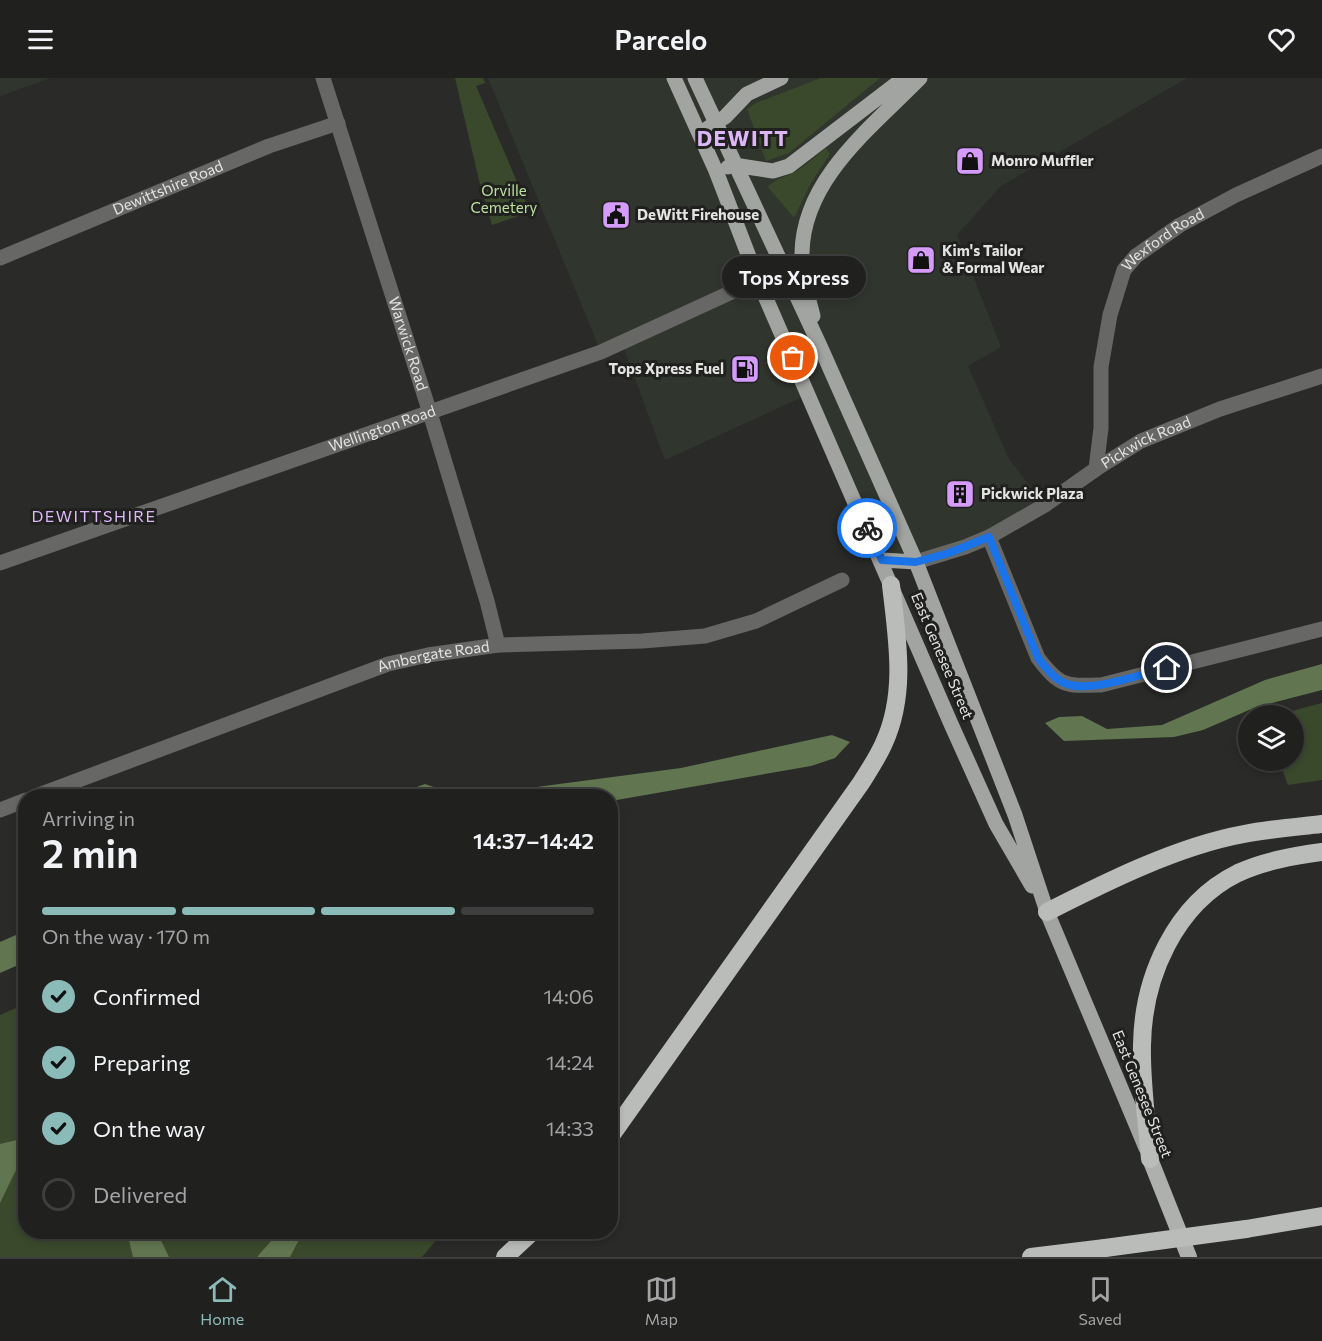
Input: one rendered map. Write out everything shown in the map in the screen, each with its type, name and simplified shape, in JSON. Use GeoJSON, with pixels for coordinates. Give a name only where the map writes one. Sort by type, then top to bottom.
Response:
{"type":"FeatureCollection","features":[{"type":"Feature","properties":{"kind":"highway"},"geometry":{"type":"LineString","coordinates":[[618,1126],[861,783],[884,744],[896,710],[900,661],[891,585]]}},
{"type":"Feature","properties":{"kind":"highway"},"geometry":{"type":"LineString","coordinates":[[1047,912],[1168,857],[1200,845],[1243,834],[1322,824]]}},
{"type":"Feature","properties":{"kind":"highway"},"geometry":{"type":"LineString","coordinates":[[1150,1159],[1142,1044],[1147,996],[1160,959],[1176,928],[1196,903],[1237,874],[1262,864],[1322,852]]}},
{"type":"Feature","properties":{"kind":"highway","name":"East Genesee Street"},"geometry":{"type":"LineString","coordinates":[[1150,1159],[1189,1257]]}},
{"type":"Feature","properties":{"kind":"highway"},"geometry":{"type":"LineString","coordinates":[[1031,1257],[1245,1229],[1322,1216]]}},
{"type":"Feature","properties":{"kind":"highway"},"geometry":{"type":"LineString","coordinates":[[504,1257],[524,1239]]}},
{"type":"Feature","properties":{"kind":"main road","name":"East Genesee Street"},"geometry":{"type":"LineString","coordinates":[[674,78],[716,171],[758,280],[996,824],[1047,912]]}},
{"type":"Feature","properties":{"kind":"main road","name":"East Genesee Street"},"geometry":{"type":"LineString","coordinates":[[695,78],[820,346],[916,562],[1015,814],[1047,912],[1150,1159]]}},
{"type":"Feature","properties":{"kind":"main road"},"geometry":{"type":"LineString","coordinates":[[699,132],[716,124],[747,94],[781,78]]}},
{"type":"Feature","properties":{"kind":"main road"},"geometry":{"type":"LineString","coordinates":[[716,171],[734,165],[774,171],[789,166],[904,78]]}},
{"type":"Feature","properties":{"kind":"main road"},"geometry":{"type":"LineString","coordinates":[[820,346],[802,270],[802,241],[808,216],[821,189],[839,161],[856,141],[920,78]]}},
{"type":"Feature","properties":{"kind":"main road"},"geometry":{"type":"LineString","coordinates":[[882,560],[916,562]]}},
{"type":"Feature","properties":{"kind":"street","name":"Warwick Road"},"geometry":{"type":"LineString","coordinates":[[323,78],[430,413],[488,601],[498,645]]}},
{"type":"Feature","properties":{"kind":"street","name":"Dewittshire Road"},"geometry":{"type":"LineString","coordinates":[[0,258],[269,147],[338,123]]}},
{"type":"Feature","properties":{"kind":"street","name":"Wexford Road"},"geometry":{"type":"LineString","coordinates":[[1096,469],[1101,428],[1101,367],[1110,315],[1124,270],[1136,256],[1179,225],[1236,195],[1322,156]]}},
{"type":"Feature","properties":{"kind":"street","name":"Wellington Road"},"geometry":{"type":"LineString","coordinates":[[0,563],[601,352],[758,280]]}},
{"type":"Feature","properties":{"kind":"street","name":"Pickwick Road"},"geometry":{"type":"LineString","coordinates":[[916,562],[954,551],[989,537],[1045,505],[1141,441],[1220,409],[1322,376]]}},
{"type":"Feature","properties":{"kind":"street"},"geometry":{"type":"LineString","coordinates":[[989,537],[1038,658],[1049,672],[1070,686],[1101,685],[1322,629]]}},
{"type":"Feature","properties":{"kind":"street","name":"Ambergate Road"},"geometry":{"type":"LineString","coordinates":[[55,789],[388,664],[428,655],[498,645],[642,641],[705,636],[756,621],[842,580]]}},
{"type":"Feature","properties":{"kind":"street"},"geometry":{"type":"LineString","coordinates":[[0,810],[18,804]]}},
{"type":"Feature","properties":{"kind":"shaded area"},"geometry":{"type":"Polygon","coordinates":[[[0,78],[51,78],[0,96],[0,78]]]}},
{"type":"Feature","properties":{"kind":"shaded area"},"geometry":{"type":"Polygon","coordinates":[[[488,78],[1187,78],[1001,186],[957,235],[1001,347],[968,366],[1009,459],[1045,505],[965,547],[882,560],[809,394],[665,460],[622,343],[601,352],[488,78]]]}},
{"type":"Feature","properties":{"kind":"shaded area"},"geometry":{"type":"Polygon","coordinates":[[[1322,664],[1322,690],[1264,705],[1238,705],[1238,715],[1203,730],[1174,737],[1064,741],[1045,723],[1059,717],[1082,716],[1107,729],[1162,725],[1265,680],[1322,664]]]}},
{"type":"Feature","properties":{"kind":"shaded area"},"geometry":{"type":"Polygon","coordinates":[[[832,735],[850,742],[835,758],[811,766],[618,800],[618,789],[521,789],[681,768],[832,735]]]}},
{"type":"Feature","properties":{"kind":"shaded area"},"geometry":{"type":"Polygon","coordinates":[[[425,784],[439,789],[411,789],[425,784]]]}},
{"type":"Feature","properties":{"kind":"shaded area"},"geometry":{"type":"Polygon","coordinates":[[[18,934],[18,965],[0,973],[0,942],[18,934]]]}},
{"type":"Feature","properties":{"kind":"shaded area"},"geometry":{"type":"Polygon","coordinates":[[[18,1140],[18,1169],[0,1203],[0,1144],[18,1140]]]}},
{"type":"Feature","properties":{"kind":"shaded area"},"geometry":{"type":"Polygon","coordinates":[[[129,1239],[160,1239],[169,1257],[133,1257],[129,1239]]]}},
{"type":"Feature","properties":{"kind":"shaded area"},"geometry":{"type":"Polygon","coordinates":[[[273,1239],[299,1239],[290,1257],[257,1257],[273,1239]]]}},
{"type":"Feature","properties":{"kind":"green space","name":"Orville Cemetery"},"geometry":{"type":"Polygon","coordinates":[[[455,78],[483,78],[485,83],[476,86],[530,212],[492,225],[455,78]]]}},
{"type":"Feature","properties":{"kind":"green space"},"geometry":{"type":"Polygon","coordinates":[[[821,78],[880,78],[789,153],[766,161],[747,109],[756,103],[821,78]]]}},
{"type":"Feature","properties":{"kind":"green space"},"geometry":{"type":"Polygon","coordinates":[[[826,148],[830,154],[811,183],[794,218],[768,187],[774,181],[802,168],[826,148]]]}},
{"type":"Feature","properties":{"kind":"green space"},"geometry":{"type":"Polygon","coordinates":[[[1322,703],[1322,780],[1288,785],[1283,771],[1304,771],[1304,708],[1322,703]]]}},
{"type":"Feature","properties":{"kind":"green space"},"geometry":{"type":"Polygon","coordinates":[[[18,1007],[18,1239],[437,1239],[422,1257],[0,1257],[0,1015],[18,1007]]]}},
{"type":"Feature","properties":{"kind":"way so far"},"geometry":{"type":"LineString","coordinates":[[793,358],[867,528]]}},
{"type":"Feature","properties":{"kind":"place","name":"Monro Muffler"},"geometry":{"type":"Point","coordinates":[970,161]}},
{"type":"Feature","properties":{"kind":"place","name":"DeWitt Firehouse"},"geometry":{"type":"Point","coordinates":[616,215]}},
{"type":"Feature","properties":{"kind":"place","name":"Kim's Tailor & Formal Wear"},"geometry":{"type":"Point","coordinates":[921,260]}},
{"type":"Feature","properties":{"kind":"place","name":"Tops Xpress"},"geometry":{"type":"Point","coordinates":[793,358]}},
{"type":"Feature","properties":{"kind":"place","name":"Tops Xpress Fuel"},"geometry":{"type":"Point","coordinates":[745,369]}},
{"type":"Feature","properties":{"kind":"place","name":"Pickwick Plaza"},"geometry":{"type":"Point","coordinates":[960,494]}},
{"type":"Feature","properties":{"kind":"district","name":"DEWITT"},"geometry":{"type":"Point","coordinates":[743,139]}},
{"type":"Feature","properties":{"kind":"district","name":"DEWITTSHIRE"},"geometry":{"type":"Point","coordinates":[94,516]}},
{"type":"Feature","properties":{"kind":"route"},"geometry":{"type":"LineString","coordinates":[[867,528],[882,560],[916,562],[949,553],[989,537],[1038,658],[1049,672],[1070,686],[1101,685],[1167,668]]}}]}
